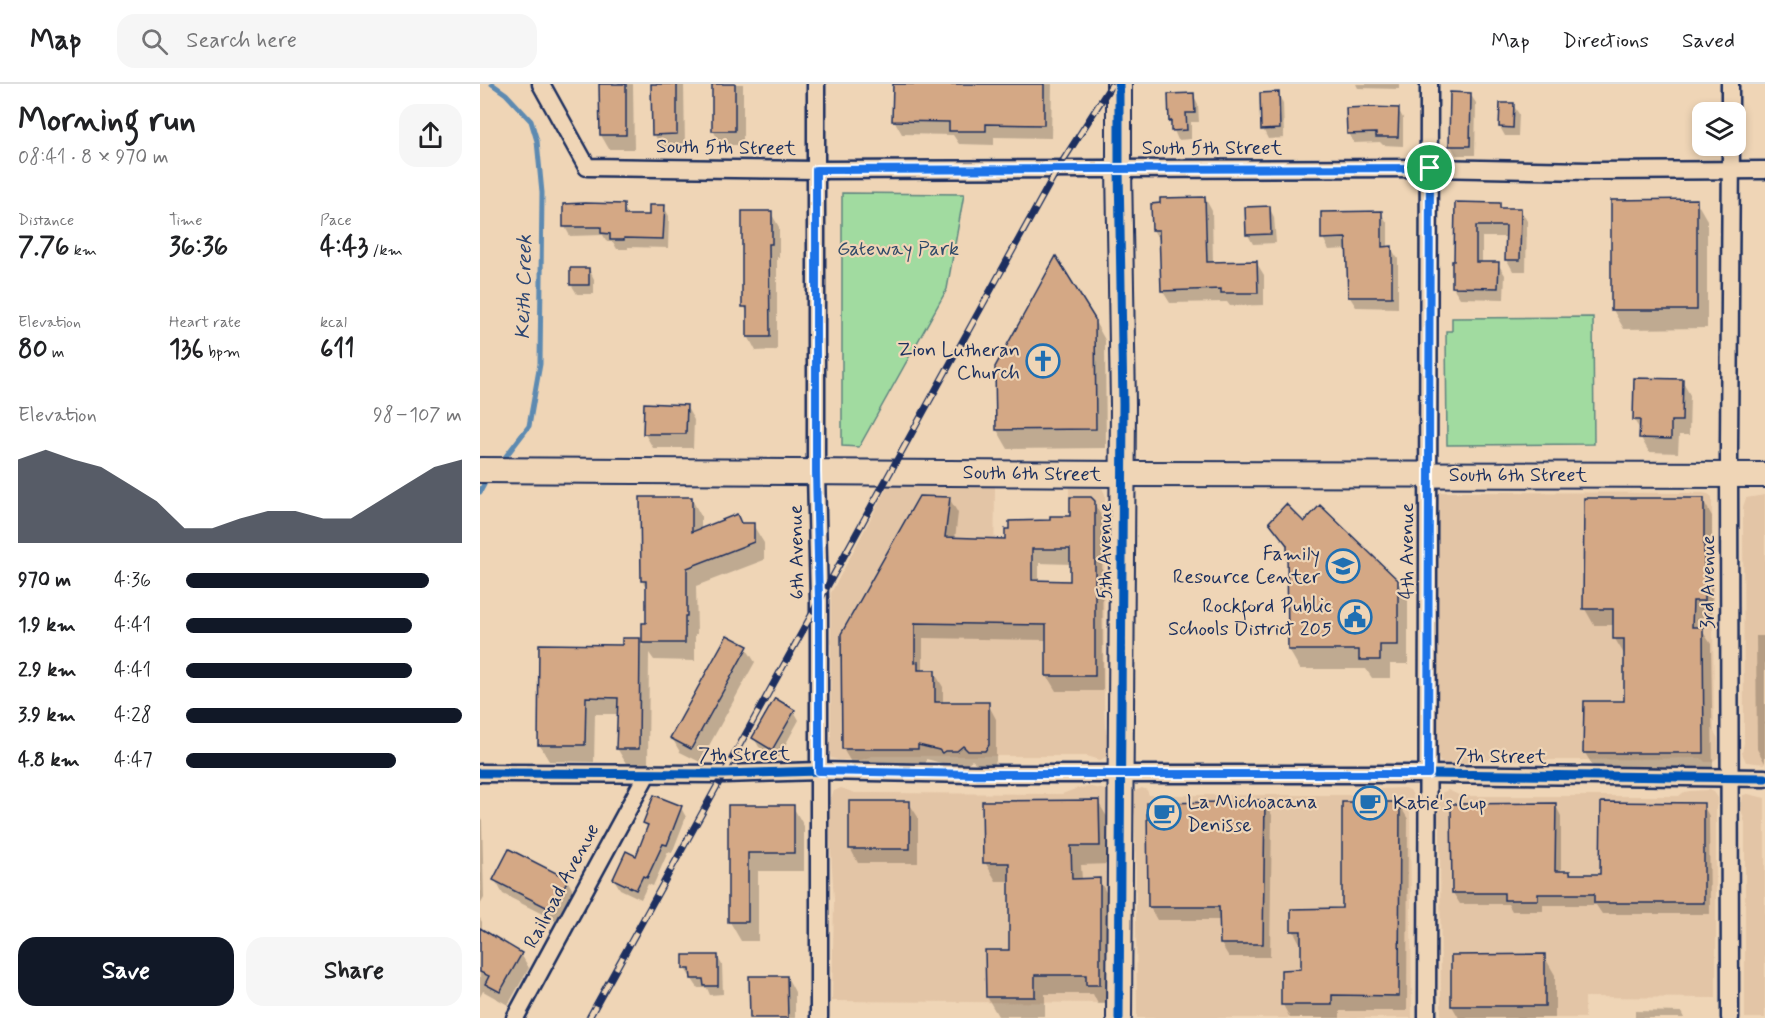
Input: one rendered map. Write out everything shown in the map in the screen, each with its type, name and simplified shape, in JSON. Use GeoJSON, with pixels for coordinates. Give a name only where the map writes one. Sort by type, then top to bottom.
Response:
{"type":"FeatureCollection","features":[{"type":"Feature","properties":{"kind":"street","name":"South 5th Street"},"geometry":{"type":"LineString","coordinates":[[541,84],[587,167],[816,170],[1430,168],[1590,171],[1765,170]]}},
{"type":"Feature","properties":{"kind":"street","name":"6th Avenue"},"geometry":{"type":"LineString","coordinates":[[816,84],[819,1018]]}},
{"type":"Feature","properties":{"kind":"street","name":"5th Avenue"},"geometry":{"type":"LineString","coordinates":[[1119,84],[1123,393],[1119,1018]]}},
{"type":"Feature","properties":{"kind":"street","name":"4th Avenue"},"geometry":{"type":"LineString","coordinates":[[1427,1018],[1430,84]]}},
{"type":"Feature","properties":{"kind":"street"},"geometry":{"type":"LineString","coordinates":[[1730,84],[1730,102]]}},
{"type":"Feature","properties":{"kind":"street","name":"3rd Avenue"},"geometry":{"type":"LineString","coordinates":[[1730,1018],[1731,156]]}},
{"type":"Feature","properties":{"kind":"street","name":"South 6th Street"},"geometry":{"type":"LineString","coordinates":[[480,470],[1765,475]]}},
{"type":"Feature","properties":{"kind":"street","name":"7th Street"},"geometry":{"type":"LineString","coordinates":[[480,773],[647,774],[819,771],[1765,778]]}},
{"type":"Feature","properties":{"kind":"street","name":"Railroad Avenue"},"geometry":{"type":"LineString","coordinates":[[515,1018],[647,774]]}},
{"type":"Feature","properties":{"kind":"shaded area"},"geometry":{"type":"Polygon","coordinates":[[[890,482],[995,484],[994,580],[1070,580],[1069,483],[1098,485],[1102,488],[1105,494],[1104,703],[1105,727],[1110,745],[1106,757],[1100,760],[1087,756],[872,756],[861,760],[831,758],[828,747],[831,739],[831,593],[890,482]]]}},
{"type":"Feature","properties":{"kind":"shaded area"},"geometry":{"type":"Polygon","coordinates":[[[1440,492],[1703,493],[1712,497],[1714,732],[1718,738],[1719,757],[1712,762],[1705,762],[1701,758],[1476,760],[1470,763],[1444,764],[1440,761],[1437,757],[1437,501],[1440,492]]]}},
{"type":"Feature","properties":{"kind":"shaded area"},"geometry":{"type":"Polygon","coordinates":[[[1765,495],[1765,764],[1746,762],[1742,753],[1744,743],[1743,507],[1746,498],[1765,495]]]}},
{"type":"Feature","properties":{"kind":"shaded area"},"geometry":{"type":"Polygon","coordinates":[[[1091,787],[1106,790],[1108,795],[1108,1003],[832,1001],[834,900],[828,803],[834,791],[841,788],[855,793],[1062,794],[1078,788],[1091,787]]]}},
{"type":"Feature","properties":{"kind":"shaded area"},"geometry":{"type":"Polygon","coordinates":[[[1142,788],[1147,790],[1149,795],[1368,795],[1381,789],[1410,790],[1413,795],[1410,810],[1412,1018],[1137,1018],[1135,815],[1131,806],[1135,791],[1142,788]]]}},
{"type":"Feature","properties":{"kind":"shaded area"},"geometry":{"type":"Polygon","coordinates":[[[1448,790],[1461,796],[1679,796],[1690,791],[1710,790],[1714,792],[1718,798],[1716,807],[1716,998],[1585,997],[1585,1018],[1441,1018],[1440,828],[1433,805],[1437,795],[1448,790]]]}},
{"type":"Feature","properties":{"kind":"shaded area"},"geometry":{"type":"Polygon","coordinates":[[[1743,795],[1765,798],[1765,1018],[1745,1018],[1745,823],[1741,809],[1743,795]]]}},
{"type":"Feature","properties":{"kind":"green space","name":"Gateway Park"},"geometry":{"type":"Polygon","coordinates":[[[842,193],[964,194],[947,289],[859,447],[842,446],[842,193]]]}},
{"type":"Feature","properties":{"kind":"green space"},"geometry":{"type":"Polygon","coordinates":[[[1593,317],[1594,444],[1447,445],[1446,331],[1452,331],[1452,318],[1593,317]]]}},
{"type":"Feature","properties":{"kind":"building"},"geometry":{"type":"Polygon","coordinates":[[[599,84],[626,84],[626,135],[600,135],[599,84]]]}},
{"type":"Feature","properties":{"kind":"building"},"geometry":{"type":"Polygon","coordinates":[[[651,84],[677,84],[677,134],[652,135],[651,84]]]}},
{"type":"Feature","properties":{"kind":"building"},"geometry":{"type":"Polygon","coordinates":[[[712,84],[735,84],[735,131],[712,131],[712,84]]]}},
{"type":"Feature","properties":{"kind":"building"},"geometry":{"type":"Polygon","coordinates":[[[893,84],[1044,84],[1044,125],[986,124],[986,131],[949,131],[949,122],[892,121],[893,84]]]}},
{"type":"Feature","properties":{"kind":"building"},"geometry":{"type":"Polygon","coordinates":[[[1279,92],[1280,129],[1261,130],[1260,93],[1279,92]]]}},
{"type":"Feature","properties":{"kind":"building"},"geometry":{"type":"Polygon","coordinates":[[[1450,92],[1471,93],[1470,146],[1449,146],[1450,92]]]}},
{"type":"Feature","properties":{"kind":"building"},"geometry":{"type":"Polygon","coordinates":[[[1194,93],[1195,113],[1186,113],[1187,130],[1171,131],[1168,94],[1194,93]]]}},
{"type":"Feature","properties":{"kind":"building"},"geometry":{"type":"Polygon","coordinates":[[[1500,103],[1514,103],[1513,128],[1499,127],[1500,103]]]}},
{"type":"Feature","properties":{"kind":"building"},"geometry":{"type":"Polygon","coordinates":[[[1346,108],[1399,108],[1398,137],[1376,137],[1376,133],[1347,134],[1346,108]]]}},
{"type":"Feature","properties":{"kind":"building"},"geometry":{"type":"Polygon","coordinates":[[[1205,197],[1207,262],[1257,261],[1258,293],[1221,293],[1221,289],[1161,291],[1159,230],[1152,230],[1151,204],[1160,203],[1160,198],[1205,197]]]}},
{"type":"Feature","properties":{"kind":"building"},"geometry":{"type":"Polygon","coordinates":[[[1697,199],[1697,310],[1611,310],[1611,200],[1697,199]]]}},
{"type":"Feature","properties":{"kind":"building"},"geometry":{"type":"Polygon","coordinates":[[[1455,202],[1500,203],[1500,208],[1521,208],[1520,260],[1505,260],[1506,226],[1476,226],[1476,262],[1499,262],[1498,288],[1452,287],[1455,202]]]}},
{"type":"Feature","properties":{"kind":"building"},"geometry":{"type":"Polygon","coordinates":[[[563,204],[624,204],[624,215],[649,215],[649,205],[665,205],[663,239],[610,240],[610,234],[601,233],[601,227],[563,227],[563,204]]]}},
{"type":"Feature","properties":{"kind":"building"},"geometry":{"type":"Polygon","coordinates":[[[1270,206],[1271,234],[1246,235],[1245,207],[1270,206]]]}},
{"type":"Feature","properties":{"kind":"building"},"geometry":{"type":"Polygon","coordinates":[[[742,211],[772,211],[772,244],[769,244],[770,337],[747,337],[747,307],[742,307],[742,211]]]}},
{"type":"Feature","properties":{"kind":"building"},"geometry":{"type":"Polygon","coordinates":[[[1382,211],[1382,247],[1392,246],[1392,297],[1348,297],[1346,238],[1321,239],[1321,212],[1382,211]]]}},
{"type":"Feature","properties":{"kind":"building"},"geometry":{"type":"Polygon","coordinates":[[[1056,256],[1095,319],[1096,429],[996,430],[995,367],[1056,256]]]}},
{"type":"Feature","properties":{"kind":"building"},"geometry":{"type":"Polygon","coordinates":[[[570,268],[589,268],[589,285],[570,285],[570,268]]]}},
{"type":"Feature","properties":{"kind":"building"},"geometry":{"type":"Polygon","coordinates":[[[1634,378],[1683,379],[1682,421],[1671,421],[1671,439],[1639,438],[1640,420],[1633,420],[1634,378]]]}},
{"type":"Feature","properties":{"kind":"building"},"geometry":{"type":"Polygon","coordinates":[[[644,403],[687,405],[686,434],[643,434],[644,403]]]}},
{"type":"Feature","properties":{"kind":"building"},"geometry":{"type":"Polygon","coordinates":[[[919,496],[950,497],[945,537],[1005,539],[1005,529],[1009,529],[1009,521],[1050,520],[1050,516],[1070,516],[1070,497],[1091,497],[1095,501],[1095,676],[1046,676],[1046,625],[915,623],[915,663],[918,662],[918,670],[935,670],[935,702],[989,702],[989,745],[985,751],[968,751],[963,746],[957,751],[942,753],[939,750],[918,745],[918,749],[842,749],[841,634],[919,496]],[[1032,549],[1032,580],[1070,581],[1070,549],[1032,549]]]}},
{"type":"Feature","properties":{"kind":"building"},"geometry":{"type":"Polygon","coordinates":[[[640,497],[692,497],[692,532],[737,514],[741,523],[754,523],[754,542],[687,568],[685,643],[642,643],[642,623],[646,623],[646,581],[641,581],[640,497]]]}},
{"type":"Feature","properties":{"kind":"building"},"geometry":{"type":"Polygon","coordinates":[[[1584,498],[1704,498],[1704,601],[1693,601],[1692,627],[1703,627],[1704,753],[1583,753],[1584,701],[1624,701],[1624,639],[1613,639],[1613,609],[1583,609],[1584,498]]]}},
{"type":"Feature","properties":{"kind":"building"},"geometry":{"type":"Polygon","coordinates":[[[1286,504],[1304,522],[1320,505],[1398,580],[1398,645],[1380,645],[1380,660],[1359,660],[1359,650],[1288,650],[1287,545],[1269,522],[1286,504]]]}},
{"type":"Feature","properties":{"kind":"building"},"geometry":{"type":"Polygon","coordinates":[[[727,635],[748,646],[691,749],[670,738],[727,635]]]}},
{"type":"Feature","properties":{"kind":"building"},"geometry":{"type":"Polygon","coordinates":[[[622,638],[640,638],[639,749],[616,749],[618,698],[586,697],[585,745],[538,745],[539,644],[622,645],[622,638]]]}},
{"type":"Feature","properties":{"kind":"building"},"geometry":{"type":"Polygon","coordinates":[[[775,698],[795,710],[772,750],[752,738],[775,698]]]}},
{"type":"Feature","properties":{"kind":"building"},"geometry":{"type":"Polygon","coordinates":[[[654,795],[682,806],[667,845],[663,844],[647,878],[643,876],[636,890],[613,879],[626,851],[636,856],[648,825],[643,823],[654,795]]]}},
{"type":"Feature","properties":{"kind":"building"},"geometry":{"type":"Polygon","coordinates":[[[1099,800],[1100,846],[1071,846],[1072,879],[1100,878],[1100,985],[1086,985],[1086,975],[1035,975],[1035,997],[986,997],[985,950],[1009,950],[1009,863],[983,863],[982,801],[1099,800]]]}},
{"type":"Feature","properties":{"kind":"building"},"geometry":{"type":"Polygon","coordinates":[[[1232,800],[1265,800],[1263,944],[1220,944],[1219,907],[1148,907],[1147,803],[1231,802],[1232,800]]]}},
{"type":"Feature","properties":{"kind":"building"},"geometry":{"type":"Polygon","coordinates":[[[849,801],[910,801],[910,849],[849,849],[849,801]]]}},
{"type":"Feature","properties":{"kind":"building"},"geometry":{"type":"Polygon","coordinates":[[[1342,802],[1400,802],[1399,996],[1332,995],[1332,1005],[1281,1005],[1281,970],[1301,969],[1301,931],[1291,931],[1291,909],[1342,908],[1342,802]]]}},
{"type":"Feature","properties":{"kind":"building"},"geometry":{"type":"Polygon","coordinates":[[[1601,802],[1704,803],[1704,903],[1594,903],[1594,894],[1538,894],[1538,900],[1504,900],[1504,893],[1452,893],[1451,804],[1556,803],[1555,871],[1570,871],[1570,874],[1600,874],[1601,802]]]}},
{"type":"Feature","properties":{"kind":"building"},"geometry":{"type":"Polygon","coordinates":[[[728,805],[794,805],[794,853],[748,853],[748,922],[728,922],[728,805]]]}},
{"type":"Feature","properties":{"kind":"building"},"geometry":{"type":"Polygon","coordinates":[[[509,849],[568,879],[552,910],[493,880],[509,849]]]}},
{"type":"Feature","properties":{"kind":"building"},"geometry":{"type":"Polygon","coordinates":[[[480,928],[522,953],[500,992],[485,984],[489,976],[480,972],[480,928]]]}},
{"type":"Feature","properties":{"kind":"building"},"geometry":{"type":"Polygon","coordinates":[[[1545,954],[1545,1006],[1451,1006],[1451,955],[1545,954]]]}},
{"type":"Feature","properties":{"kind":"building"},"geometry":{"type":"Polygon","coordinates":[[[683,955],[718,955],[718,986],[704,986],[703,979],[691,979],[690,969],[683,969],[683,955]]]}},
{"type":"Feature","properties":{"kind":"building"},"geometry":{"type":"Polygon","coordinates":[[[749,976],[787,976],[788,1018],[750,1018],[749,976]]]}},
{"type":"Feature","properties":{"kind":"waterway","name":"Keith Creek"},"geometry":{"type":"LineString","coordinates":[[492,84],[506,94],[531,121],[537,141],[542,193],[540,364],[529,426],[500,464]]}},
{"type":"Feature","properties":{"kind":"waterway","name":"Keith Creek"},"geometry":{"type":"LineString","coordinates":[[480,492],[488,477]]}},
{"type":"Feature","properties":{"kind":"railway"},"geometry":{"type":"LineString","coordinates":[[589,1018],[1057,170],[1112,84]]}},
{"type":"Feature","properties":{"kind":"cycle path"},"geometry":{"type":"LineString","coordinates":[[1119,84],[1123,404],[1119,1018]]}},
{"type":"Feature","properties":{"kind":"cycle path"},"geometry":{"type":"LineString","coordinates":[[480,773],[724,774],[819,771],[974,774],[1428,774],[1765,778]]}},
{"type":"Feature","properties":{"kind":"place","name":"Zion Lutheran Church"},"geometry":{"type":"Point","coordinates":[1043,361]}},
{"type":"Feature","properties":{"kind":"place","name":"Family Resource Center"},"geometry":{"type":"Point","coordinates":[1343,566]}},
{"type":"Feature","properties":{"kind":"place","name":"Rockford Public Schools District 205"},"geometry":{"type":"Point","coordinates":[1355,617]}},
{"type":"Feature","properties":{"kind":"place","name":"Katie's Cup"},"geometry":{"type":"Point","coordinates":[1370,803]}},
{"type":"Feature","properties":{"kind":"place","name":"La Michoacana Denisse"},"geometry":{"type":"Point","coordinates":[1164,813]}},
{"type":"Feature","properties":{"kind":"route"},"geometry":{"type":"LineString","coordinates":[[1430,168],[1428,774],[974,774],[819,771],[816,170],[1430,168]]}}]}
